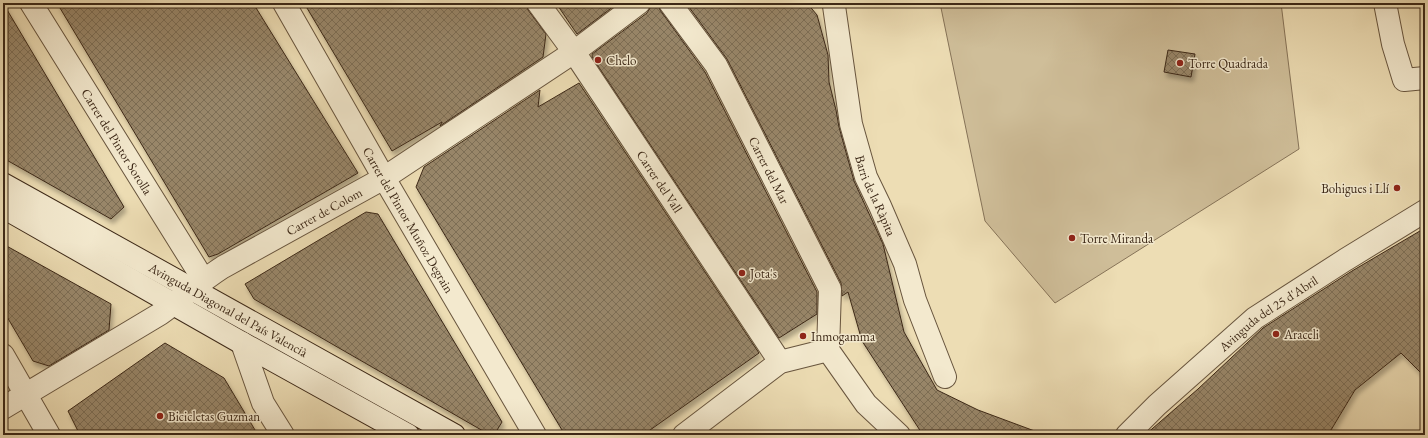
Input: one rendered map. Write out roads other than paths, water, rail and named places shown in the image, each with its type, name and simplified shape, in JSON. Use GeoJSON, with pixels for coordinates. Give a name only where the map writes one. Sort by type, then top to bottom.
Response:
{"type":"FeatureCollection","features":[{"type":"Feature","properties":{"kind":"street","name":"Carrer del Pintor Sorolla"},"geometry":{"type":"LineString","coordinates":[[31,3],[198,284]]}},
{"type":"Feature","properties":{"kind":"street","name":"Carrer del Pintor Muñoz Degrain"},"geometry":{"type":"LineString","coordinates":[[284,3],[384,178],[535,435]]}},
{"type":"Feature","properties":{"kind":"street","name":"Carrer del Vall"},"geometry":{"type":"LineString","coordinates":[[538,3],[574,52],[780,362]]}},
{"type":"Feature","properties":{"kind":"street","name":"Carrer de Colom"},"geometry":{"type":"LineString","coordinates":[[3,408],[160,314],[198,284],[223,267],[384,178],[574,52],[638,3]]}},
{"type":"Feature","properties":{"kind":"street","name":"Carrer del Mar"},"geometry":{"type":"LineString","coordinates":[[670,3],[716,65],[830,289],[828,350]]}},
{"type":"Feature","properties":{"kind":"street"},"geometry":{"type":"LineString","coordinates":[[1386,3],[1393,44],[1404,80],[1425,78]]}},
{"type":"Feature","properties":{"kind":"street","name":"Barri de la Ràpita"},"geometry":{"type":"LineString","coordinates":[[834,6],[851,124],[866,177],[905,264],[915,300],[945,377]]}},
{"type":"Feature","properties":{"kind":"street","name":"Avinguda Diagonal del País Valencià"},"geometry":{"type":"LineString","coordinates":[[3,184],[198,284],[454,435]]}},
{"type":"Feature","properties":{"kind":"street","name":"Avinguda Diagonal del País Valencià"},"geometry":{"type":"LineString","coordinates":[[3,207],[242,343],[408,435]]}},
{"type":"Feature","properties":{"kind":"street","name":"Avinguda del 25 d'Abril"},"geometry":{"type":"LineString","coordinates":[[1127,435],[1157,405],[1256,318],[1345,260],[1425,211]]}},
{"type":"Feature","properties":{"kind":"street"},"geometry":{"type":"LineString","coordinates":[[242,343],[263,403],[283,435]]}},
{"type":"Feature","properties":{"kind":"street"},"geometry":{"type":"LineString","coordinates":[[684,435],[780,362],[828,350],[866,404],[899,435]]}},
{"type":"Feature","properties":{"kind":"street"},"geometry":{"type":"LineString","coordinates":[[3,355],[49,435]]}},
{"type":"Feature","properties":{"kind":"place","name":"Chelo"},"geometry":{"type":"Point","coordinates":[598,60]}},
{"type":"Feature","properties":{"kind":"place","name":"Torre Quadrada"},"geometry":{"type":"Point","coordinates":[1180,63]}},
{"type":"Feature","properties":{"kind":"place","name":"Bohigues i Llí"},"geometry":{"type":"Point","coordinates":[1397,188]}},
{"type":"Feature","properties":{"kind":"place","name":"Torre Miranda"},"geometry":{"type":"Point","coordinates":[1072,238]}},
{"type":"Feature","properties":{"kind":"place","name":"Jota's"},"geometry":{"type":"Point","coordinates":[742,273]}},
{"type":"Feature","properties":{"kind":"place","name":"Araceli"},"geometry":{"type":"Point","coordinates":[1276,334]}},
{"type":"Feature","properties":{"kind":"place","name":"Inmogamma"},"geometry":{"type":"Point","coordinates":[803,336]}},
{"type":"Feature","properties":{"kind":"place","name":"Bicicletas Guzman"},"geometry":{"type":"Point","coordinates":[160,416]}}]}
